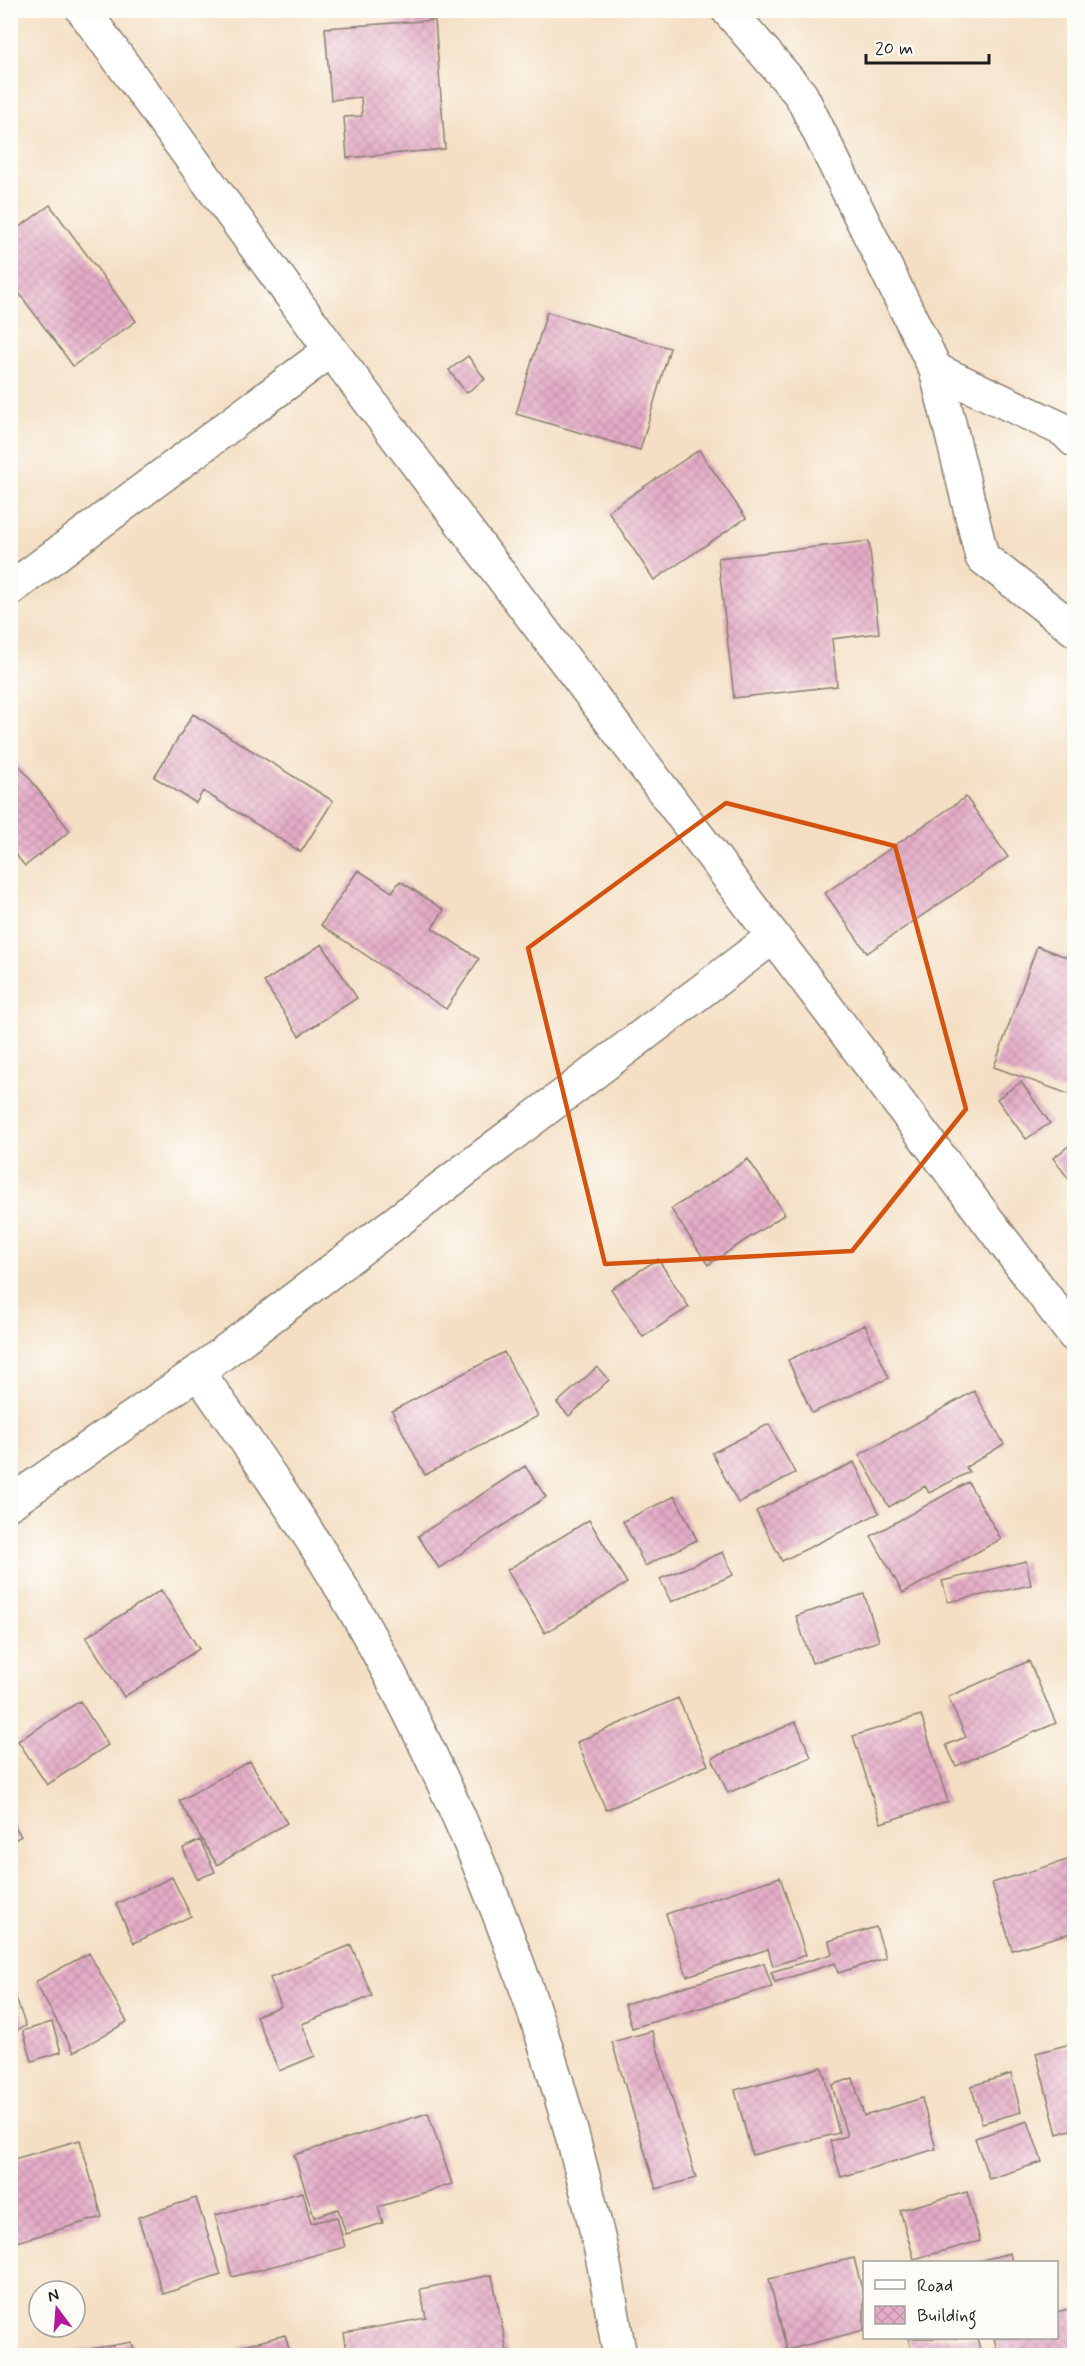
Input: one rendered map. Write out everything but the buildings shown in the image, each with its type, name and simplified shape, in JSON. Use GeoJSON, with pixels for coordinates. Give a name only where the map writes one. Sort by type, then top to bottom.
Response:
{"type":"FeatureCollection","features":[{"type":"Feature","properties":{"kind":"street"},"geometry":{"type":"LineString","coordinates":[[83,10],[331,350],[1074,1335]]}},
{"type":"Feature","properties":{"kind":"street"},"geometry":{"type":"LineString","coordinates":[[728,10],[801,95],[936,370],[982,557],[1074,629]]}},
{"type":"Feature","properties":{"kind":"street"},"geometry":{"type":"LineString","coordinates":[[10,589],[331,350]]}},
{"type":"Feature","properties":{"kind":"street"},"geometry":{"type":"LineString","coordinates":[[936,370],[1064,430],[1074,440]]}},
{"type":"Feature","properties":{"kind":"street"},"geometry":{"type":"LineString","coordinates":[[10,1503],[198,1372],[773,937]]}},
{"type":"Feature","properties":{"kind":"street"},"geometry":{"type":"LineString","coordinates":[[198,1372],[289,1503],[366,1630],[444,1781],[507,1928],[558,2080],[598,2234],[620,2355]]}},
{"type":"Feature","properties":{"kind":"highlighted area"},"geometry":{"type":"Polygon","coordinates":[[[726,803],[895,846],[966,1109],[852,1251],[605,1264],[528,948],[726,803]]]}}]}
